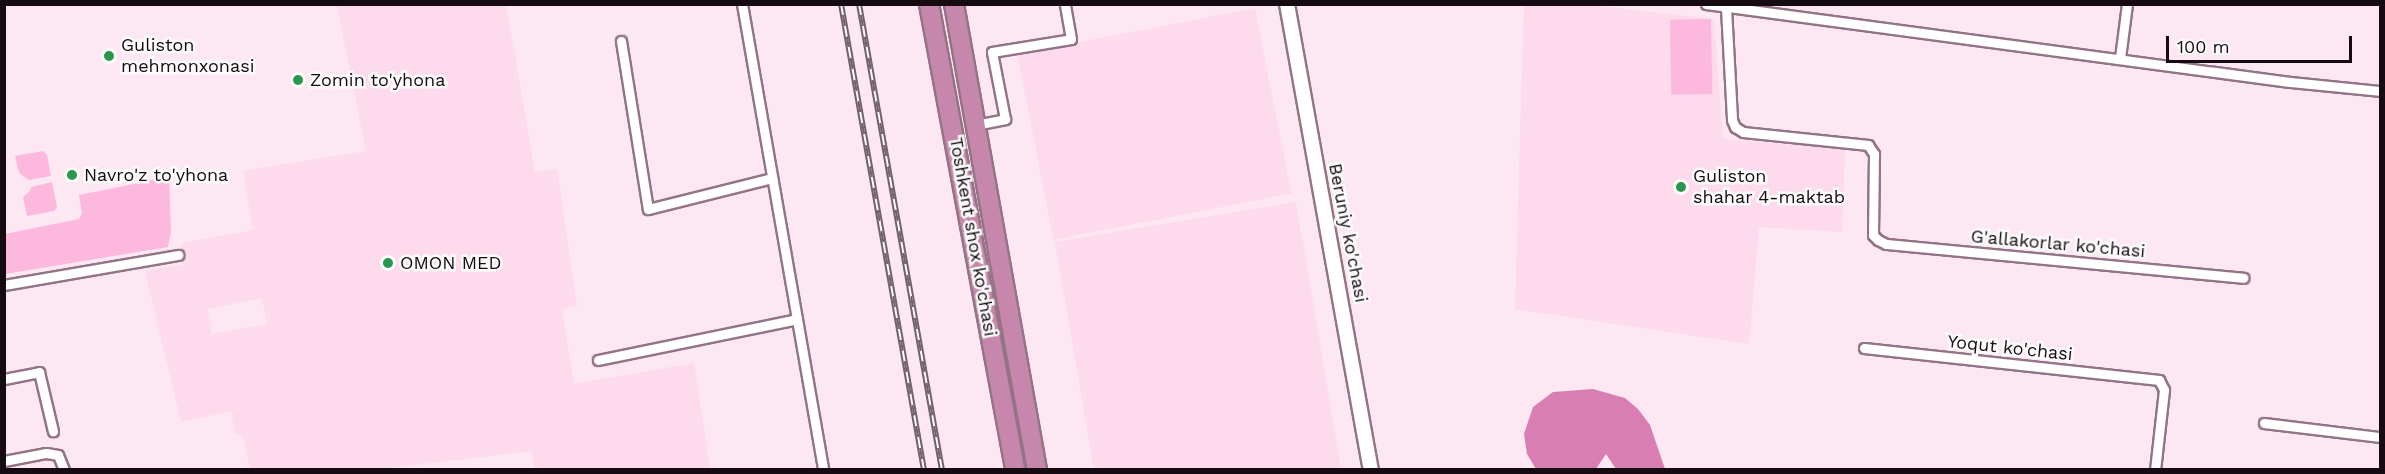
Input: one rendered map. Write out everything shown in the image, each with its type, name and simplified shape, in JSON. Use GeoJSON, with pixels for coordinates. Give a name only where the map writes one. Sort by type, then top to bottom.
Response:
{"type":"FeatureCollection","features":[{"type":"Feature","properties":{"kind":"highway","name":"Toshkent shox ko'chasi"},"geometry":{"type":"LineString","coordinates":[[929,4],[1015,470]]}},
{"type":"Feature","properties":{"kind":"highway","name":"Toshkent shox ko'chasi"},"geometry":{"type":"LineString","coordinates":[[954,4],[1037,470]]}},
{"type":"Feature","properties":{"kind":"street"},"geometry":{"type":"LineString","coordinates":[[742,4],[824,470]]}},
{"type":"Feature","properties":{"kind":"street"},"geometry":{"type":"LineString","coordinates":[[975,125],[1005,119],[992,52],[1071,39],[1065,4]]}},
{"type":"Feature","properties":{"kind":"street","name":"Beruniy ko'chasi"},"geometry":{"type":"LineString","coordinates":[[1287,4],[1371,470]]}},
{"type":"Feature","properties":{"kind":"street"},"geometry":{"type":"LineString","coordinates":[[1706,4],[2290,82],[2380,91]]}},
{"type":"Feature","properties":{"kind":"street"},"geometry":{"type":"LineString","coordinates":[[2120,58],[2127,4]]}},
{"type":"Feature","properties":{"kind":"street","name":"G'allakorlar ko'chasi"},"geometry":{"type":"LineString","coordinates":[[1726,8],[1732,120],[1735,128],[1743,132],[1868,145],[1874,154],[1873,235],[1886,244],[2243,278]]}},
{"type":"Feature","properties":{"kind":"street"},"geometry":{"type":"LineString","coordinates":[[621,41],[648,209],[772,178]]}},
{"type":"Feature","properties":{"kind":"street"},"geometry":{"type":"LineString","coordinates":[[4,285],[178,255]]}},
{"type":"Feature","properties":{"kind":"street"},"geometry":{"type":"LineString","coordinates":[[598,360],[797,320]]}},
{"type":"Feature","properties":{"kind":"street","name":"Yoqut ko'chasi"},"geometry":{"type":"LineString","coordinates":[[1864,348],[2154,378],[2164,385],[2155,470]]}},
{"type":"Feature","properties":{"kind":"street"},"geometry":{"type":"LineString","coordinates":[[4,379],[39,372],[53,431]]}},
{"type":"Feature","properties":{"kind":"street"},"geometry":{"type":"LineString","coordinates":[[2264,423],[2380,437]]}},
{"type":"Feature","properties":{"kind":"street"},"geometry":{"type":"LineString","coordinates":[[4,461],[46,453],[58,455],[64,470]]}},
{"type":"Feature","properties":{"kind":"shaded area"},"geometry":{"type":"Polygon","coordinates":[[[337,5],[506,5],[535,172],[557,169],[577,306],[562,309],[574,384],[694,363],[710,469],[535,469],[531,451],[381,469],[247,469],[250,468],[243,437],[235,433],[231,411],[181,422],[145,271],[183,265],[182,243],[253,230],[243,171],[366,151],[337,5]],[[262,298],[207,309],[212,334],[267,324],[262,298]]]}},
{"type":"Feature","properties":{"kind":"shaded area","name":"Guliston shahar 4-maktab"},"geometry":{"type":"Polygon","coordinates":[[[1524,5],[1590,5],[1714,19],[1723,139],[1845,149],[1842,232],[1759,227],[1749,344],[1515,309],[1524,5]]]}},
{"type":"Feature","properties":{"kind":"shaded area"},"geometry":{"type":"Polygon","coordinates":[[[1255,8],[1291,194],[1054,240],[1017,54],[1255,8]]]}},
{"type":"Feature","properties":{"kind":"shaded area"},"geometry":{"type":"Polygon","coordinates":[[[1711,19],[1712,94],[1671,95],[1670,20],[1711,19]]]}},
{"type":"Feature","properties":{"kind":"shaded area"},"geometry":{"type":"Polygon","coordinates":[[[43,151],[47,155],[51,176],[29,180],[19,173],[15,156],[43,151]]]}},
{"type":"Feature","properties":{"kind":"shaded area"},"geometry":{"type":"Polygon","coordinates":[[[169,177],[171,231],[168,247],[5,274],[5,234],[79,219],[82,213],[79,195],[169,177]]]}},
{"type":"Feature","properties":{"kind":"shaded area"},"geometry":{"type":"Polygon","coordinates":[[[52,182],[57,207],[54,211],[27,216],[23,197],[31,187],[52,182]]]}},
{"type":"Feature","properties":{"kind":"shaded area"},"geometry":{"type":"Polygon","coordinates":[[[1296,202],[1341,469],[1094,469],[1055,242],[1296,202]]]}},
{"type":"Feature","properties":{"kind":"shaded area"},"geometry":{"type":"Polygon","coordinates":[[[1593,389],[1625,398],[1638,409],[1650,425],[1665,469],[1616,469],[1606,454],[1596,469],[1536,469],[1527,454],[1524,434],[1533,407],[1553,392],[1593,389]]]}},
{"type":"Feature","properties":{"kind":"railway"},"geometry":{"type":"LineString","coordinates":[[841,4],[924,470]]}},
{"type":"Feature","properties":{"kind":"railway"},"geometry":{"type":"LineString","coordinates":[[859,4],[942,470]]}},
{"type":"Feature","properties":{"kind":"place","name":"Guliston mehmonxonasi"},"geometry":{"type":"Point","coordinates":[109,56]}},
{"type":"Feature","properties":{"kind":"place","name":"Zomin to'yhona"},"geometry":{"type":"Point","coordinates":[298,80]}},
{"type":"Feature","properties":{"kind":"place","name":"Navro'z to'yhona"},"geometry":{"type":"Point","coordinates":[72,175]}},
{"type":"Feature","properties":{"kind":"place","name":"Guliston shahar 4-maktab"},"geometry":{"type":"Point","coordinates":[1681,187]}},
{"type":"Feature","properties":{"kind":"place","name":"OMON MED"},"geometry":{"type":"Point","coordinates":[388,263]}}]}
